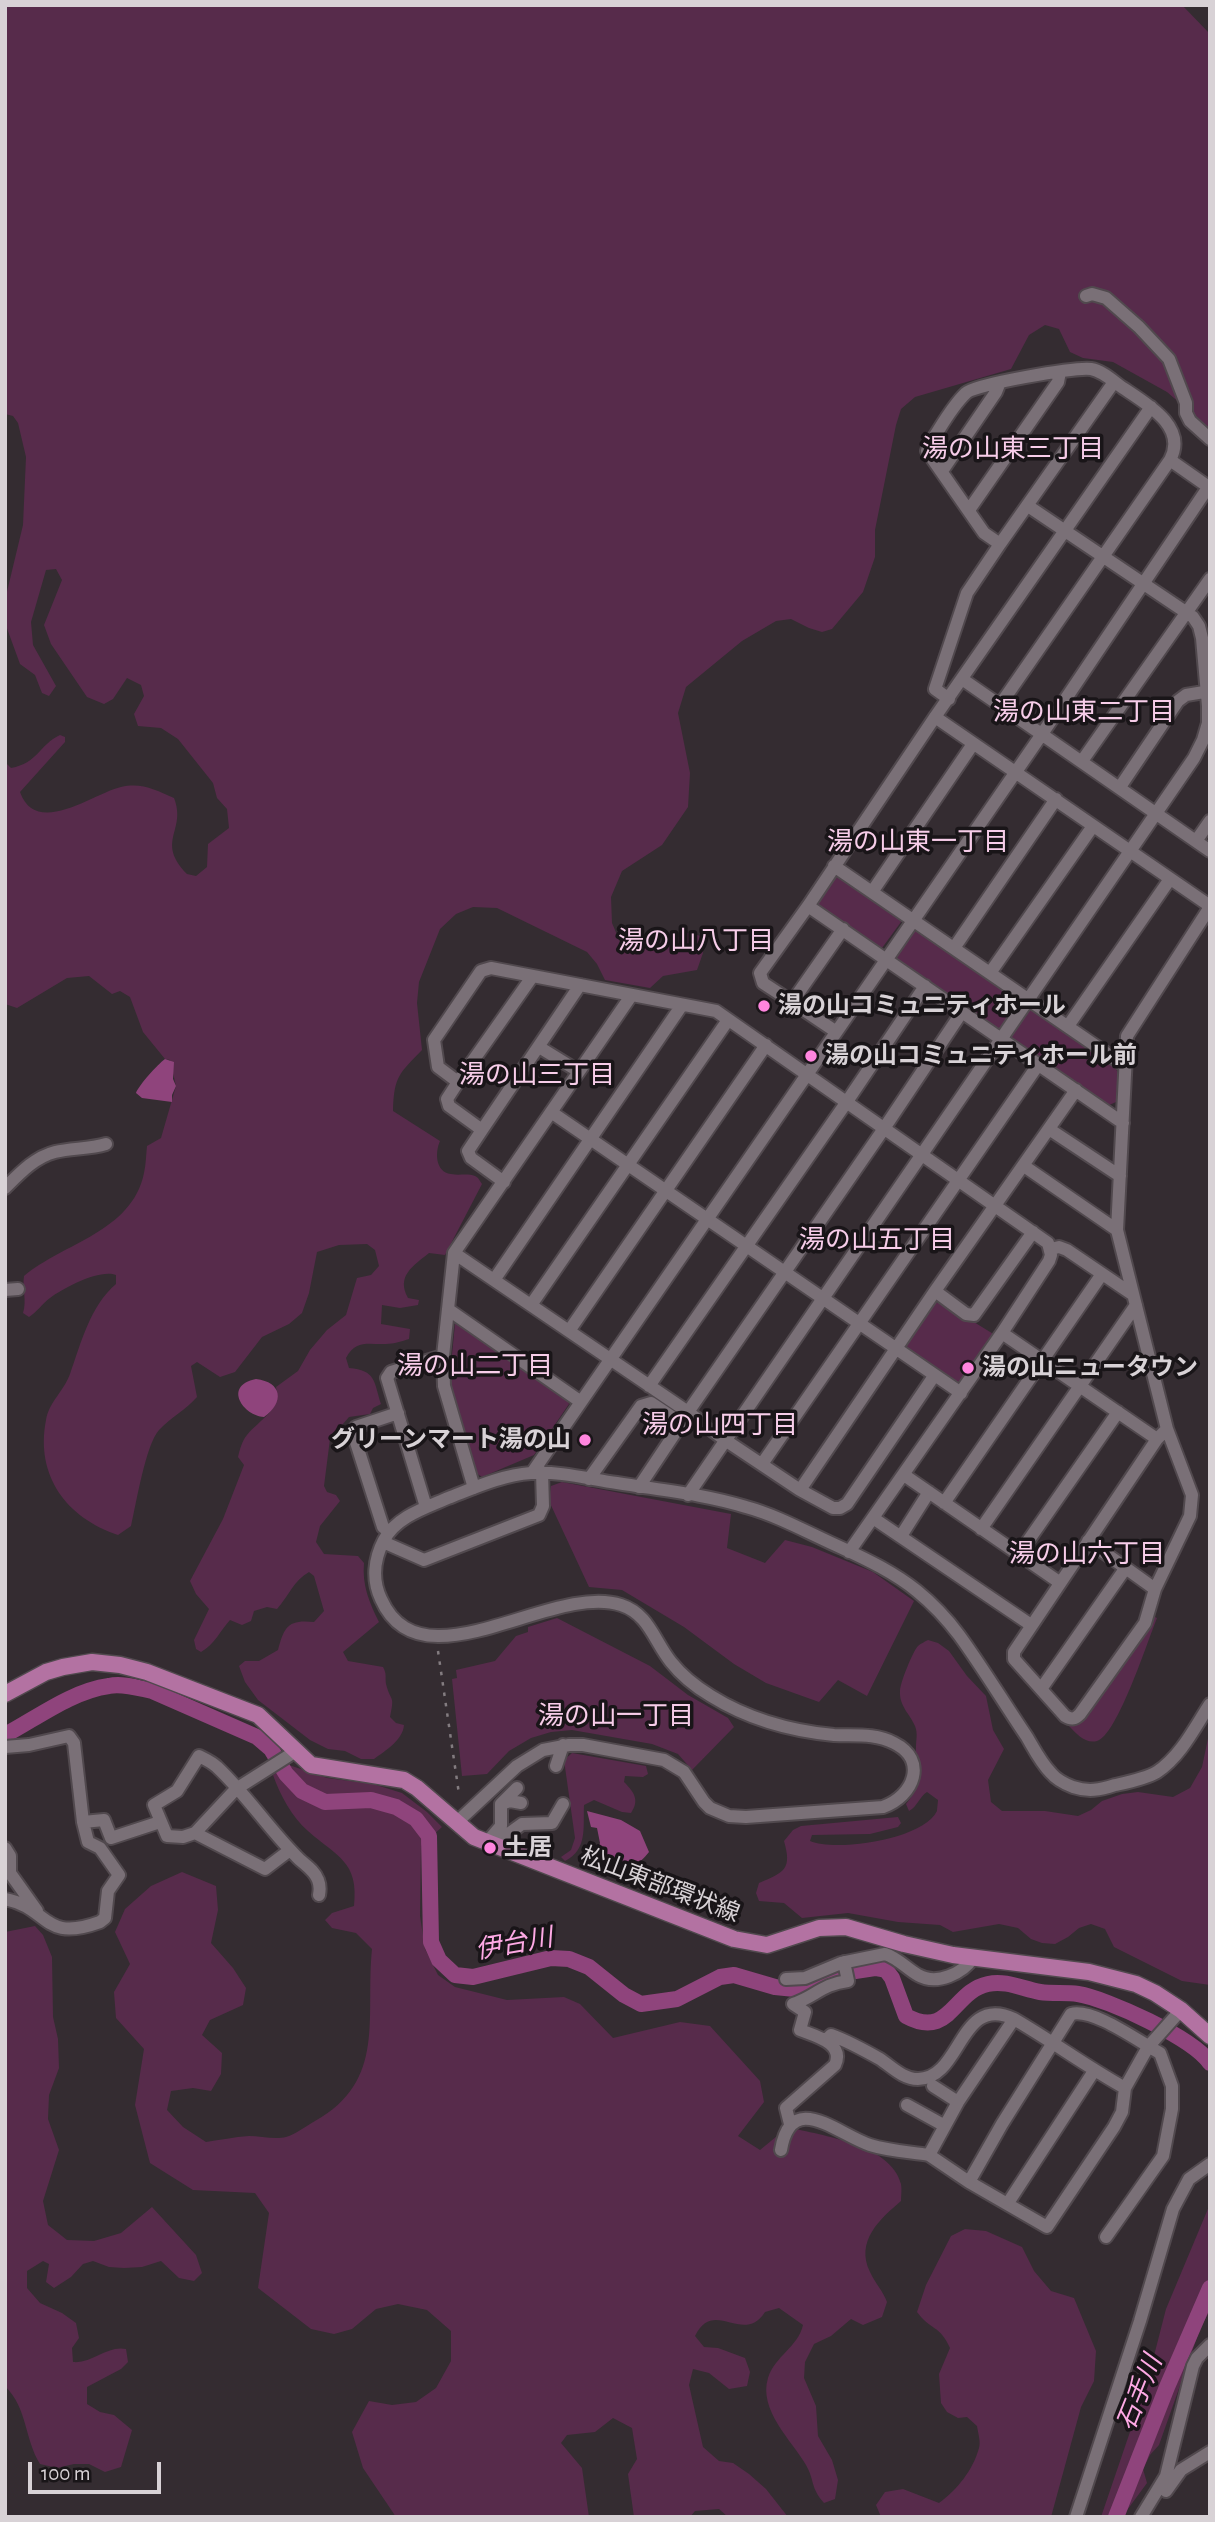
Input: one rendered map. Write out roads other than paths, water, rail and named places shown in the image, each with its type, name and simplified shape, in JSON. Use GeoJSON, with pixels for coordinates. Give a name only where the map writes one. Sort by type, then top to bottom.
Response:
{"type":"FeatureCollection","features":[{"type":"Feature","properties":{"kind":"main road","name":"松山東部環状線"},"geometry":{"type":"LineString","coordinates":[[5,1693],[46,1672],[92,1662],[147,1672],[258,1715],[272,1726],[290,1754],[311,1765],[404,1780],[474,1837],[490,1839],[745,1942],[767,1945],[819,1928],[838,1926],[862,1930],[904,1944],[973,1958],[1050,1966],[1114,1978],[1155,1993],[1177,2013],[1210,2036]]}},
{"type":"Feature","properties":{"kind":"street"},"geometry":{"type":"LineString","coordinates":[[1086,296],[1097,294],[1106,298],[1139,327],[1169,359],[1190,421],[1210,439]]}},
{"type":"Feature","properties":{"kind":"street"},"geometry":{"type":"LineString","coordinates":[[1000,544],[984,533],[928,451],[929,445],[967,391],[1000,382],[1093,369],[1161,414],[1176,442],[1176,449],[1170,460],[1000,705]]}},
{"type":"Feature","properties":{"kind":"street"},"geometry":{"type":"LineString","coordinates":[[969,510],[1058,382],[1060,372]]}},
{"type":"Feature","properties":{"kind":"street"},"geometry":{"type":"LineString","coordinates":[[942,471],[996,392],[1000,382]]}},
{"type":"Feature","properties":{"kind":"street"},"geometry":{"type":"LineString","coordinates":[[949,699],[935,688],[967,593],[1114,382]]}},
{"type":"Feature","properties":{"kind":"street"},"geometry":{"type":"LineString","coordinates":[[835,1031],[762,983],[760,972],[1151,407]]}},
{"type":"Feature","properties":{"kind":"street"},"geometry":{"type":"LineString","coordinates":[[398,1413],[356,1427],[353,1433],[386,1537],[424,1560],[539,1515],[543,1506],[537,1473],[581,1402],[1016,772],[1205,492],[1210,489],[1170,460]]}},
{"type":"Feature","properties":{"kind":"street"},"geometry":{"type":"LineString","coordinates":[[688,1495],[1000,1038],[1157,815],[1203,740],[1208,723],[1208,692],[1199,626],[1193,617],[1028,506]]}},
{"type":"Feature","properties":{"kind":"street"},"geometry":{"type":"LineString","coordinates":[[1082,761],[1210,579]]}},
{"type":"Feature","properties":{"kind":"street"},"geometry":{"type":"LineString","coordinates":[[962,679],[1210,851]]}},
{"type":"Feature","properties":{"kind":"street"},"geometry":{"type":"LineString","coordinates":[[1120,787],[1178,701],[1186,695],[1208,692]]}},
{"type":"Feature","properties":{"kind":"street"},"geometry":{"type":"LineString","coordinates":[[935,717],[1210,907],[1127,1036],[1117,1230],[1162,1434],[1192,1495],[1193,1505],[1155,1589],[1144,1623],[1076,1718],[1065,1716],[1014,1659],[1014,1652],[1162,1434]]}},
{"type":"Feature","properties":{"kind":"street"},"geometry":{"type":"LineString","coordinates":[[872,892],[973,744]]}},
{"type":"Feature","properties":{"kind":"street"},"geometry":{"type":"LineString","coordinates":[[954,948],[1056,799]]}},
{"type":"Feature","properties":{"kind":"street"},"geometry":{"type":"LineString","coordinates":[[1196,841],[1210,821]]}},
{"type":"Feature","properties":{"kind":"street"},"geometry":{"type":"LineString","coordinates":[[990,974],[1093,825]]}},
{"type":"Feature","properties":{"kind":"street"},"geometry":{"type":"LineString","coordinates":[[834,866],[1125,1066]]}},
{"type":"Feature","properties":{"kind":"street"},"geometry":{"type":"LineString","coordinates":[[1068,1026],[1170,879]]}},
{"type":"Feature","properties":{"kind":"street"},"geometry":{"type":"LineString","coordinates":[[808,906],[1123,1123]]}},
{"type":"Feature","properties":{"kind":"street"},"geometry":{"type":"LineString","coordinates":[[792,1002],[843,929]]}},
{"type":"Feature","properties":{"kind":"street"},"geometry":{"type":"LineString","coordinates":[[458,1082],[438,1067],[434,1040],[481,971],[491,968],[716,1011],[883,1130],[1044,1238],[1051,1249],[1049,1261],[961,1393],[849,1552]]}},
{"type":"Feature","properties":{"kind":"street"},"geometry":{"type":"LineString","coordinates":[[482,1130],[449,1106],[447,1099],[532,977]]}},
{"type":"Feature","properties":{"kind":"street"},"geometry":{"type":"LineString","coordinates":[[504,1182],[471,1158],[468,1151],[580,985]]}},
{"type":"Feature","properties":{"kind":"street"},"geometry":{"type":"LineString","coordinates":[[649,1386],[925,986]]}},
{"type":"Feature","properties":{"kind":"street"},"geometry":{"type":"LineString","coordinates":[[474,1488],[444,1386],[443,1356],[454,1253],[631,996]]}},
{"type":"Feature","properties":{"kind":"street"},"geometry":{"type":"LineString","coordinates":[[494,1280],[682,1005]]}},
{"type":"Feature","properties":{"kind":"street"},"geometry":{"type":"LineString","coordinates":[[688,1412],[962,1012]]}},
{"type":"Feature","properties":{"kind":"street"},"geometry":{"type":"LineString","coordinates":[[531,1305],[728,1020]]}},
{"type":"Feature","properties":{"kind":"street"},"geometry":{"type":"LineString","coordinates":[[569,1331],[765,1045]]}},
{"type":"Feature","properties":{"kind":"street"},"geometry":{"type":"LineString","coordinates":[[539,1047],[578,1071]]}},
{"type":"Feature","properties":{"kind":"street"},"geometry":{"type":"LineString","coordinates":[[762,1464],[1038,1065]]}},
{"type":"Feature","properties":{"kind":"street"},"geometry":{"type":"LineString","coordinates":[[800,1490],[1076,1090]]}},
{"type":"Feature","properties":{"kind":"street"},"geometry":{"type":"LineString","coordinates":[[551,1112],[961,1393]]}},
{"type":"Feature","properties":{"kind":"street"},"geometry":{"type":"LineString","coordinates":[[1049,1129],[1120,1176]]}},
{"type":"Feature","properties":{"kind":"street"},"geometry":{"type":"LineString","coordinates":[[5,1188],[43,1156],[58,1151],[106,1144]]}},
{"type":"Feature","properties":{"kind":"street"},"geometry":{"type":"LineString","coordinates":[[1024,1166],[1117,1230]]}},
{"type":"Feature","properties":{"kind":"street"},"geometry":{"type":"LineString","coordinates":[[935,1292],[966,1314],[974,1315],[1033,1231]]}},
{"type":"Feature","properties":{"kind":"street"},"geometry":{"type":"LineString","coordinates":[[1051,1249],[1059,1247],[1067,1250],[1134,1299]]}},
{"type":"Feature","properties":{"kind":"street"},"geometry":{"type":"LineString","coordinates":[[454,1253],[725,1440],[800,1490],[833,1508],[848,1504],[934,1376]]}},
{"type":"Feature","properties":{"kind":"street"},"geometry":{"type":"LineString","coordinates":[[944,1503],[1102,1275]]}},
{"type":"Feature","properties":{"kind":"street"},"geometry":{"type":"LineString","coordinates":[[981,1529],[1080,1387],[1134,1299]]}},
{"type":"Feature","properties":{"kind":"street"},"geometry":{"type":"LineString","coordinates":[[449,1310],[581,1402]]}},
{"type":"Feature","properties":{"kind":"street"},"geometry":{"type":"LineString","coordinates":[[1002,1333],[1118,1412],[1162,1434]]}},
{"type":"Feature","properties":{"kind":"street"},"geometry":{"type":"LineString","coordinates":[[426,1507],[387,1378],[391,1372],[443,1356]]}},
{"type":"Feature","properties":{"kind":"street"},"geometry":{"type":"LineString","coordinates":[[589,1479],[641,1406],[651,1403],[676,1419],[679,1427],[639,1487]]}},
{"type":"Feature","properties":{"kind":"street"},"geometry":{"type":"LineString","coordinates":[[1019,1554],[1118,1412]]}},
{"type":"Feature","properties":{"kind":"street"},"geometry":{"type":"LineString","coordinates":[[456,1823],[517,1766],[543,1750],[563,1745],[583,1745],[664,1760],[684,1772],[710,1808],[738,1818],[883,1807],[903,1797],[913,1779],[913,1768],[904,1749],[886,1740],[874,1736],[805,1731],[773,1724],[719,1701],[678,1671],[644,1619],[633,1609],[620,1604],[592,1601],[444,1637],[405,1629],[394,1620],[378,1592],[376,1564],[386,1537],[409,1516],[426,1507],[507,1477],[537,1473],[725,1501],[767,1514],[871,1562],[914,1588],[936,1608],[957,1632],[1051,1774],[1077,1789],[1102,1789],[1155,1773],[1185,1744],[1210,1704]]}},
{"type":"Feature","properties":{"kind":"street"},"geometry":{"type":"LineString","coordinates":[[904,1475],[1059,1582]]}},
{"type":"Feature","properties":{"kind":"street"},"geometry":{"type":"LineString","coordinates":[[901,1536],[929,1492]]}},
{"type":"Feature","properties":{"kind":"street"},"geometry":{"type":"LineString","coordinates":[[873,1518],[1031,1625]]}},
{"type":"Feature","properties":{"kind":"street"},"geometry":{"type":"LineString","coordinates":[[1088,1542],[1155,1589]]}},
{"type":"Feature","properties":{"kind":"street"},"geometry":{"type":"LineString","coordinates":[[1041,1689],[1125,1569]]}},
{"type":"Feature","properties":{"kind":"street"},"geometry":{"type":"LineString","coordinates":[[5,1747],[69,1736],[74,1743],[83,1822],[88,1842],[100,1848],[119,1875],[108,1891],[104,1918],[91,1925],[64,1930],[56,1928],[26,1907],[5,1899]]}},
{"type":"Feature","properties":{"kind":"street"},"geometry":{"type":"LineString","coordinates":[[556,1766],[563,1745]]}},
{"type":"Feature","properties":{"kind":"street"},"geometry":{"type":"LineString","coordinates":[[167,1836],[183,1837],[195,1833],[236,1789],[290,1754]]}},
{"type":"Feature","properties":{"kind":"street"},"geometry":{"type":"LineString","coordinates":[[166,1851],[167,1836],[154,1805],[177,1791],[199,1756],[214,1763],[318,1878],[319,1895]]}},
{"type":"Feature","properties":{"kind":"street"},"geometry":{"type":"LineString","coordinates":[[490,1839],[501,1826],[501,1804],[517,1788]]}},
{"type":"Feature","properties":{"kind":"street"},"geometry":{"type":"LineString","coordinates":[[501,1804],[521,1802]]}},
{"type":"Feature","properties":{"kind":"street"},"geometry":{"type":"LineString","coordinates":[[490,1839],[504,1837],[522,1824],[552,1823],[563,1804]]}},
{"type":"Feature","properties":{"kind":"street"},"geometry":{"type":"LineString","coordinates":[[83,1822],[104,1819],[111,1838],[160,1822]]}},
{"type":"Feature","properties":{"kind":"street"},"geometry":{"type":"LineString","coordinates":[[195,1833],[265,1869],[290,1850]]}},
{"type":"Feature","properties":{"kind":"street"},"geometry":{"type":"LineString","coordinates":[[5,1847],[10,1856],[10,1873],[34,1905],[39,1917]]}},
{"type":"Feature","properties":{"kind":"street"},"geometry":{"type":"LineString","coordinates":[[904,1944],[912,1969]]}},
{"type":"Feature","properties":{"kind":"street"},"geometry":{"type":"LineString","coordinates":[[786,1979],[805,1978],[845,1963],[886,1954],[919,1976],[945,1977],[965,1970],[973,1958]]}},
{"type":"Feature","properties":{"kind":"street"},"geometry":{"type":"LineString","coordinates":[[790,2124],[786,2109],[835,2065],[837,2060],[835,2048],[826,2040],[800,2030],[805,2012],[793,2004],[805,2000],[818,1989],[848,1981],[845,1963]]}},
{"type":"Feature","properties":{"kind":"street"},"geometry":{"type":"LineString","coordinates":[[969,2182],[1071,2014],[1079,2012],[1102,2021],[1151,2043],[1160,2053],[1172,2086],[1172,2109],[1163,2156],[1107,2237]]}},
{"type":"Feature","properties":{"kind":"street"},"geometry":{"type":"LineString","coordinates":[[781,2150],[785,2131],[790,2124],[807,2118],[821,2121],[871,2145],[929,2155],[931,2159],[1047,2227],[1114,2127],[1122,2112],[1125,2088],[1151,2043],[1177,2013]]}},
{"type":"Feature","properties":{"kind":"street"},"geometry":{"type":"LineString","coordinates":[[826,2040],[831,2035],[847,2041],[909,2078],[922,2079],[944,2067],[968,2030],[978,2020],[1002,2014],[1055,2043],[1094,2071],[1125,2088]]}},
{"type":"Feature","properties":{"kind":"street"},"geometry":{"type":"LineString","coordinates":[[929,2155],[958,2102],[1014,2019]]}},
{"type":"Feature","properties":{"kind":"street"},"geometry":{"type":"LineString","coordinates":[[1008,2203],[1094,2071]]}},
{"type":"Feature","properties":{"kind":"street"},"geometry":{"type":"LineString","coordinates":[[933,2086],[958,2102]]}},
{"type":"Feature","properties":{"kind":"street"},"geometry":{"type":"LineString","coordinates":[[907,2105],[945,2126]]}},
{"type":"Feature","properties":{"kind":"street"},"geometry":{"type":"LineString","coordinates":[[1076,2517],[1140,2321],[1170,2216],[1189,2179],[1206,2166]]}},
{"type":"Feature","properties":{"kind":"street"},"geometry":{"type":"LineString","coordinates":[[1141,2517],[1166,2476],[1193,2366],[1210,2345]]}},
{"type":"Feature","properties":{"kind":"street"},"geometry":{"type":"LineString","coordinates":[[1147,2517],[1181,2470],[1210,2452]]}},
{"type":"Feature","properties":{"kind":"waterway","name":"伊台川"},"geometry":{"type":"LineString","coordinates":[[5,1735],[82,1693],[114,1685],[130,1686],[152,1691],[257,1737],[271,1749],[286,1774],[302,1791],[325,1802],[371,1800],[396,1807],[416,1819],[429,1836],[431,1942],[439,1960],[455,1975],[473,1977],[551,1958],[569,1959],[589,1967],[624,1995],[641,2004],[677,1999],[720,1977],[734,1975],[775,1987],[805,1990],[842,1973],[875,1968],[886,1970],[892,1978],[906,2016],[921,2022],[942,2018],[976,1988],[995,1983],[1008,1984],[1040,1992],[1078,1994],[1109,2003],[1186,2042],[1210,2063]]}},
{"type":"Feature","properties":{"kind":"waterway","name":"石手川"},"geometry":{"type":"LineString","coordinates":[[1116,2517],[1167,2387],[1210,2288]]}},
{"type":"Feature","properties":{"kind":"railway"},"geometry":{"type":"LineString","coordinates":[[438,1651],[459,1794]]}},
{"type":"Feature","properties":{"kind":"place","name":"湯の山コミュニティホール"},"geometry":{"type":"Point","coordinates":[764,1006]}},
{"type":"Feature","properties":{"kind":"place","name":"湯の山コミュニティホール前"},"geometry":{"type":"Point","coordinates":[811,1056]}},
{"type":"Feature","properties":{"kind":"place","name":"湯の山ニュータウン"},"geometry":{"type":"Point","coordinates":[968,1368]}},
{"type":"Feature","properties":{"kind":"place","name":"グリーンマート湯の山"},"geometry":{"type":"Point","coordinates":[585,1440]}},
{"type":"Feature","properties":{"kind":"place","name":"土居"},"geometry":{"type":"Point","coordinates":[490,1848]}},
{"type":"Feature","properties":{"kind":"district","name":"湯の山東三丁目"},"geometry":{"type":"Point","coordinates":[1013,449]}},
{"type":"Feature","properties":{"kind":"district","name":"湯の山東二丁目"},"geometry":{"type":"Point","coordinates":[1084,712]}},
{"type":"Feature","properties":{"kind":"district","name":"湯の山東一丁目"},"geometry":{"type":"Point","coordinates":[918,842]}},
{"type":"Feature","properties":{"kind":"district","name":"湯の山八丁目"},"geometry":{"type":"Point","coordinates":[696,941]}},
{"type":"Feature","properties":{"kind":"district","name":"湯の山三丁目"},"geometry":{"type":"Point","coordinates":[537,1075]}},
{"type":"Feature","properties":{"kind":"district","name":"湯の山五丁目"},"geometry":{"type":"Point","coordinates":[877,1240]}},
{"type":"Feature","properties":{"kind":"district","name":"湯の山二丁目"},"geometry":{"type":"Point","coordinates":[475,1366]}},
{"type":"Feature","properties":{"kind":"district","name":"湯の山四丁目"},"geometry":{"type":"Point","coordinates":[720,1425]}},
{"type":"Feature","properties":{"kind":"district","name":"湯の山六丁目"},"geometry":{"type":"Point","coordinates":[1087,1554]}},
{"type":"Feature","properties":{"kind":"district","name":"湯の山一丁目"},"geometry":{"type":"Point","coordinates":[616,1716]}}]}
